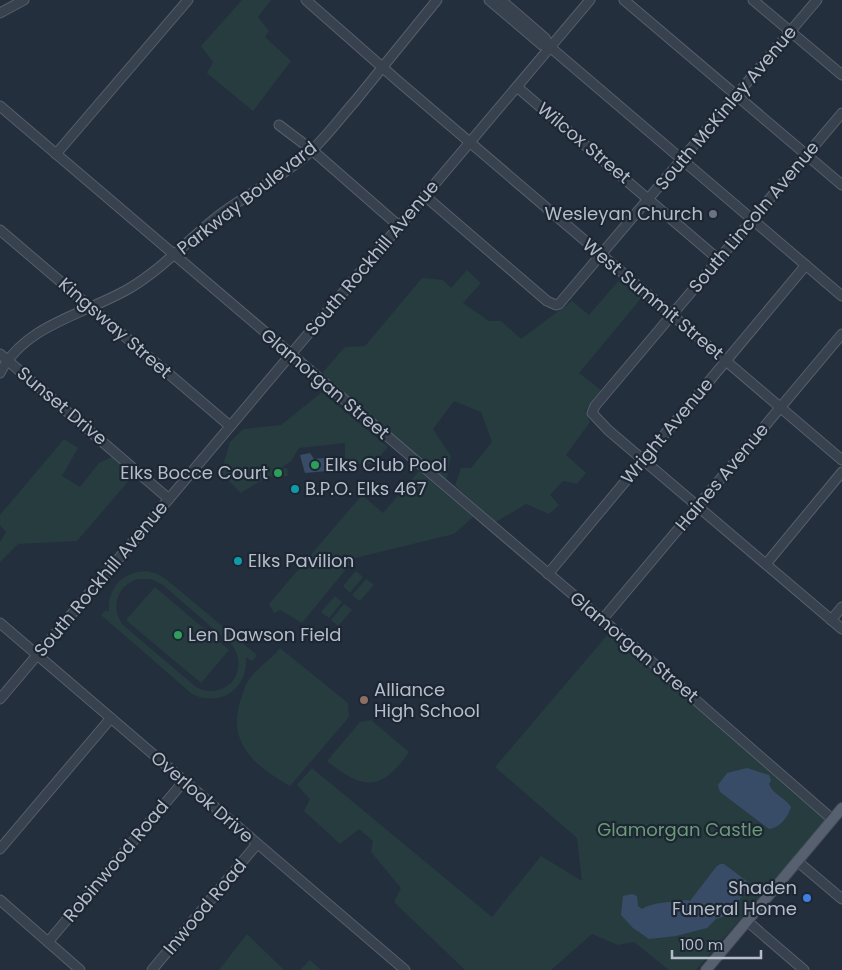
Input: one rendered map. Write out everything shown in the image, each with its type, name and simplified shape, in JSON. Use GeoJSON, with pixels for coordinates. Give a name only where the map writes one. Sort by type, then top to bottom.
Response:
{"type":"FeatureCollection","features":[{"type":"Feature","properties":{"kind":"main road"},"geometry":{"type":"LineString","coordinates":[[706,970],[842,808]]}},
{"type":"Feature","properties":{"kind":"street"},"geometry":{"type":"LineString","coordinates":[[0,13],[24,0]]}},
{"type":"Feature","properties":{"kind":"street"},"geometry":{"type":"LineString","coordinates":[[56,154],[188,0]]}},
{"type":"Feature","properties":{"kind":"street","name":"West Summit Street"},"geometry":{"type":"LineString","coordinates":[[306,0],[842,460]]}},
{"type":"Feature","properties":{"kind":"street","name":"Parkway Boulevard"},"geometry":{"type":"LineString","coordinates":[[0,373],[4,357],[38,333],[70,315],[91,307],[139,283],[174,256],[218,216],[286,171],[312,150],[437,0]]}},
{"type":"Feature","properties":{"kind":"street"},"geometry":{"type":"LineString","coordinates":[[489,0],[542,45],[550,47]]}},
{"type":"Feature","properties":{"kind":"street"},"geometry":{"type":"LineString","coordinates":[[501,0],[545,38],[550,47],[842,296]]}},
{"type":"Feature","properties":{"kind":"street","name":"South Rockhill Avenue"},"geometry":{"type":"LineString","coordinates":[[0,699],[590,0]]}},
{"type":"Feature","properties":{"kind":"street"},"geometry":{"type":"LineString","coordinates":[[624,0],[842,185]]}},
{"type":"Feature","properties":{"kind":"street"},"geometry":{"type":"LineString","coordinates":[[753,0],[842,75]]}},
{"type":"Feature","properties":{"kind":"street","name":"South McKinley Avenue"},"geometry":{"type":"LineString","coordinates":[[425,196],[546,301],[556,305],[563,302],[817,0]]}},
{"type":"Feature","properties":{"kind":"street","name":"Wilcox Street"},"geometry":{"type":"LineString","coordinates":[[517,87],[718,259]]}},
{"type":"Feature","properties":{"kind":"street","name":"Glamorgan Street"},"geometry":{"type":"LineString","coordinates":[[0,106],[832,819]]}},
{"type":"Feature","properties":{"kind":"street","name":"South Lincoln Avenue"},"geometry":{"type":"LineString","coordinates":[[643,460],[608,430],[592,413],[595,406],[842,113]]}},
{"type":"Feature","properties":{"kind":"street"},"geometry":{"type":"LineString","coordinates":[[279,125],[312,150],[399,226]]}},
{"type":"Feature","properties":{"kind":"street","name":"Kingsway Street"},"geometry":{"type":"LineString","coordinates":[[0,230],[230,426]]}},
{"type":"Feature","properties":{"kind":"street","name":"Wright Avenue"},"geometry":{"type":"LineString","coordinates":[[548,574],[806,265]]}},
{"type":"Feature","properties":{"kind":"street","name":"Haines Avenue"},"geometry":{"type":"LineString","coordinates":[[602,620],[842,334]]}},
{"type":"Feature","properties":{"kind":"street","name":"Sunset Drive"},"geometry":{"type":"LineString","coordinates":[[4,357],[169,499]]}},
{"type":"Feature","properties":{"kind":"street"},"geometry":{"type":"LineString","coordinates":[[643,460],[842,629]]}},
{"type":"Feature","properties":{"kind":"street"},"geometry":{"type":"LineString","coordinates":[[766,564],[842,472]]}},
{"type":"Feature","properties":{"kind":"street"},"geometry":{"type":"LineString","coordinates":[[831,620],[842,607]]}},
{"type":"Feature","properties":{"kind":"street","name":"Overlook Drive"},"geometry":{"type":"LineString","coordinates":[[0,623],[406,970]]}},
{"type":"Feature","properties":{"kind":"street"},"geometry":{"type":"LineString","coordinates":[[0,849],[111,718]]}},
{"type":"Feature","properties":{"kind":"street","name":"Robinwood Road"},"geometry":{"type":"LineString","coordinates":[[48,942],[184,781]]}},
{"type":"Feature","properties":{"kind":"street","name":"Inwood Road"},"geometry":{"type":"LineString","coordinates":[[152,970],[257,844]]}},
{"type":"Feature","properties":{"kind":"street"},"geometry":{"type":"LineString","coordinates":[[797,861],[842,899]]}},
{"type":"Feature","properties":{"kind":"street"},"geometry":{"type":"LineString","coordinates":[[0,900],[80,970]]}},
{"type":"Feature","properties":{"kind":"street"},"geometry":{"type":"LineString","coordinates":[[747,922],[804,970]]}},
{"type":"Feature","properties":{"kind":"green space"},"geometry":{"type":"Polygon","coordinates":[[[242,0],[271,0],[258,17],[269,31],[265,37],[291,61],[253,111],[207,73],[213,62],[201,46],[242,0]]]}},
{"type":"Feature","properties":{"kind":"green space"},"geometry":{"type":"Polygon","coordinates":[[[467,270],[481,283],[463,303],[489,321],[501,321],[521,339],[572,301],[589,315],[620,279],[643,296],[579,373],[601,390],[585,411],[590,422],[566,455],[586,473],[577,484],[563,481],[550,495],[559,505],[549,514],[526,504],[496,522],[455,486],[461,468],[471,468],[492,442],[481,412],[454,401],[433,429],[451,456],[446,482],[322,373],[345,347],[365,346],[422,278],[443,280],[451,288],[467,270]]]}},
{"type":"Feature","properties":{"kind":"green space"},"geometry":{"type":"Polygon","coordinates":[[[322,392],[388,447],[373,464],[345,464],[345,443],[299,448],[291,461],[279,469],[287,468],[288,476],[267,477],[241,493],[221,473],[230,442],[243,429],[281,425],[322,392]]]}},
{"type":"Feature","properties":{"kind":"green space"},"geometry":{"type":"Polygon","coordinates":[[[64,439],[78,448],[62,476],[80,487],[99,463],[114,456],[132,477],[77,541],[18,544],[0,562],[0,542],[6,532],[0,525],[0,515],[64,439]]]}},
{"type":"Feature","properties":{"kind":"green space"},"geometry":{"type":"Polygon","coordinates":[[[419,471],[473,517],[454,534],[355,558],[302,623],[280,610],[274,613],[269,604],[362,495],[383,513],[419,471]]]}},
{"type":"Feature","properties":{"kind":"green space"},"geometry":{"type":"Polygon","coordinates":[[[147,571],[158,574],[167,580],[257,655],[252,661],[246,657],[246,668],[243,678],[231,692],[222,697],[213,698],[202,698],[192,694],[101,615],[106,610],[109,612],[111,595],[118,582],[138,572],[147,571]],[[137,579],[130,582],[120,592],[116,605],[123,625],[196,687],[207,691],[225,687],[237,674],[237,655],[232,645],[163,585],[151,579],[137,579]]]}},
{"type":"Feature","properties":{"kind":"green space"},"geometry":{"type":"Polygon","coordinates":[[[356,571],[363,577],[350,593],[343,586],[356,571]]]}},
{"type":"Feature","properties":{"kind":"green space"},"geometry":{"type":"Polygon","coordinates":[[[366,579],[374,585],[360,601],[352,595],[366,579]]]}},
{"type":"Feature","properties":{"kind":"green space","name":"Len Dawson Field"},"geometry":{"type":"Polygon","coordinates":[[[155,587],[229,650],[201,683],[126,620],[155,587]]]}},
{"type":"Feature","properties":{"kind":"green space"},"geometry":{"type":"Polygon","coordinates":[[[335,596],[342,602],[329,618],[321,612],[335,596]]]}},
{"type":"Feature","properties":{"kind":"green space"},"geometry":{"type":"Polygon","coordinates":[[[344,604],[352,610],[338,626],[331,620],[344,604]]]}},
{"type":"Feature","properties":{"kind":"green space","name":"Glamorgan Castle"},"geometry":{"type":"Polygon","coordinates":[[[609,633],[827,819],[696,970],[669,970],[634,942],[618,945],[592,934],[551,970],[465,970],[394,902],[401,888],[371,852],[373,841],[359,829],[340,844],[304,811],[310,799],[297,785],[312,768],[492,917],[541,856],[582,881],[577,838],[495,767],[609,633]]]}},
{"type":"Feature","properties":{"kind":"green space"},"geometry":{"type":"Polygon","coordinates":[[[280,648],[348,703],[349,717],[290,786],[266,771],[256,762],[241,742],[238,731],[237,717],[247,683],[280,648]]]}},
{"type":"Feature","properties":{"kind":"green space"},"geometry":{"type":"Polygon","coordinates":[[[371,720],[409,752],[389,774],[380,780],[371,782],[351,777],[327,761],[360,722],[371,720]]]}},
{"type":"Feature","properties":{"kind":"green space"},"geometry":{"type":"Polygon","coordinates":[[[247,934],[284,970],[219,970],[247,934]]]}},
{"type":"Feature","properties":{"kind":"green space"},"geometry":{"type":"Polygon","coordinates":[[[310,960],[321,970],[300,970],[310,960]]]}},
{"type":"Feature","properties":{"kind":"water","name":"Elks Club Pool"},"geometry":{"type":"Polygon","coordinates":[[[310,453],[314,459],[325,458],[327,471],[305,473],[300,455],[310,453]]]}},
{"type":"Feature","properties":{"kind":"water"},"geometry":{"type":"Polygon","coordinates":[[[747,768],[769,775],[771,788],[791,807],[786,818],[777,827],[769,829],[720,792],[718,785],[727,773],[747,768]]]}},
{"type":"Feature","properties":{"kind":"water"},"geometry":{"type":"Polygon","coordinates":[[[720,864],[724,864],[748,882],[749,887],[728,915],[716,919],[707,928],[676,936],[649,939],[633,928],[621,915],[623,896],[632,894],[637,896],[638,906],[642,909],[657,904],[690,901],[720,864]]]}},
{"type":"Feature","properties":{"kind":"place","name":"Wesleyan Church"},"geometry":{"type":"Point","coordinates":[713,214]}},
{"type":"Feature","properties":{"kind":"place","name":"Elks Club Pool"},"geometry":{"type":"Point","coordinates":[315,465]}},
{"type":"Feature","properties":{"kind":"place","name":"Elks Bocce Court"},"geometry":{"type":"Point","coordinates":[278,473]}},
{"type":"Feature","properties":{"kind":"place","name":"B.P.O. Elks 467"},"geometry":{"type":"Point","coordinates":[295,489]}},
{"type":"Feature","properties":{"kind":"place","name":"Elks Pavilion"},"geometry":{"type":"Point","coordinates":[238,561]}},
{"type":"Feature","properties":{"kind":"place","name":"Len Dawson Field"},"geometry":{"type":"Point","coordinates":[178,635]}},
{"type":"Feature","properties":{"kind":"place","name":"Alliance High School"},"geometry":{"type":"Point","coordinates":[364,700]}},
{"type":"Feature","properties":{"kind":"place","name":"Shaden Funeral Home"},"geometry":{"type":"Point","coordinates":[807,898]}}]}
